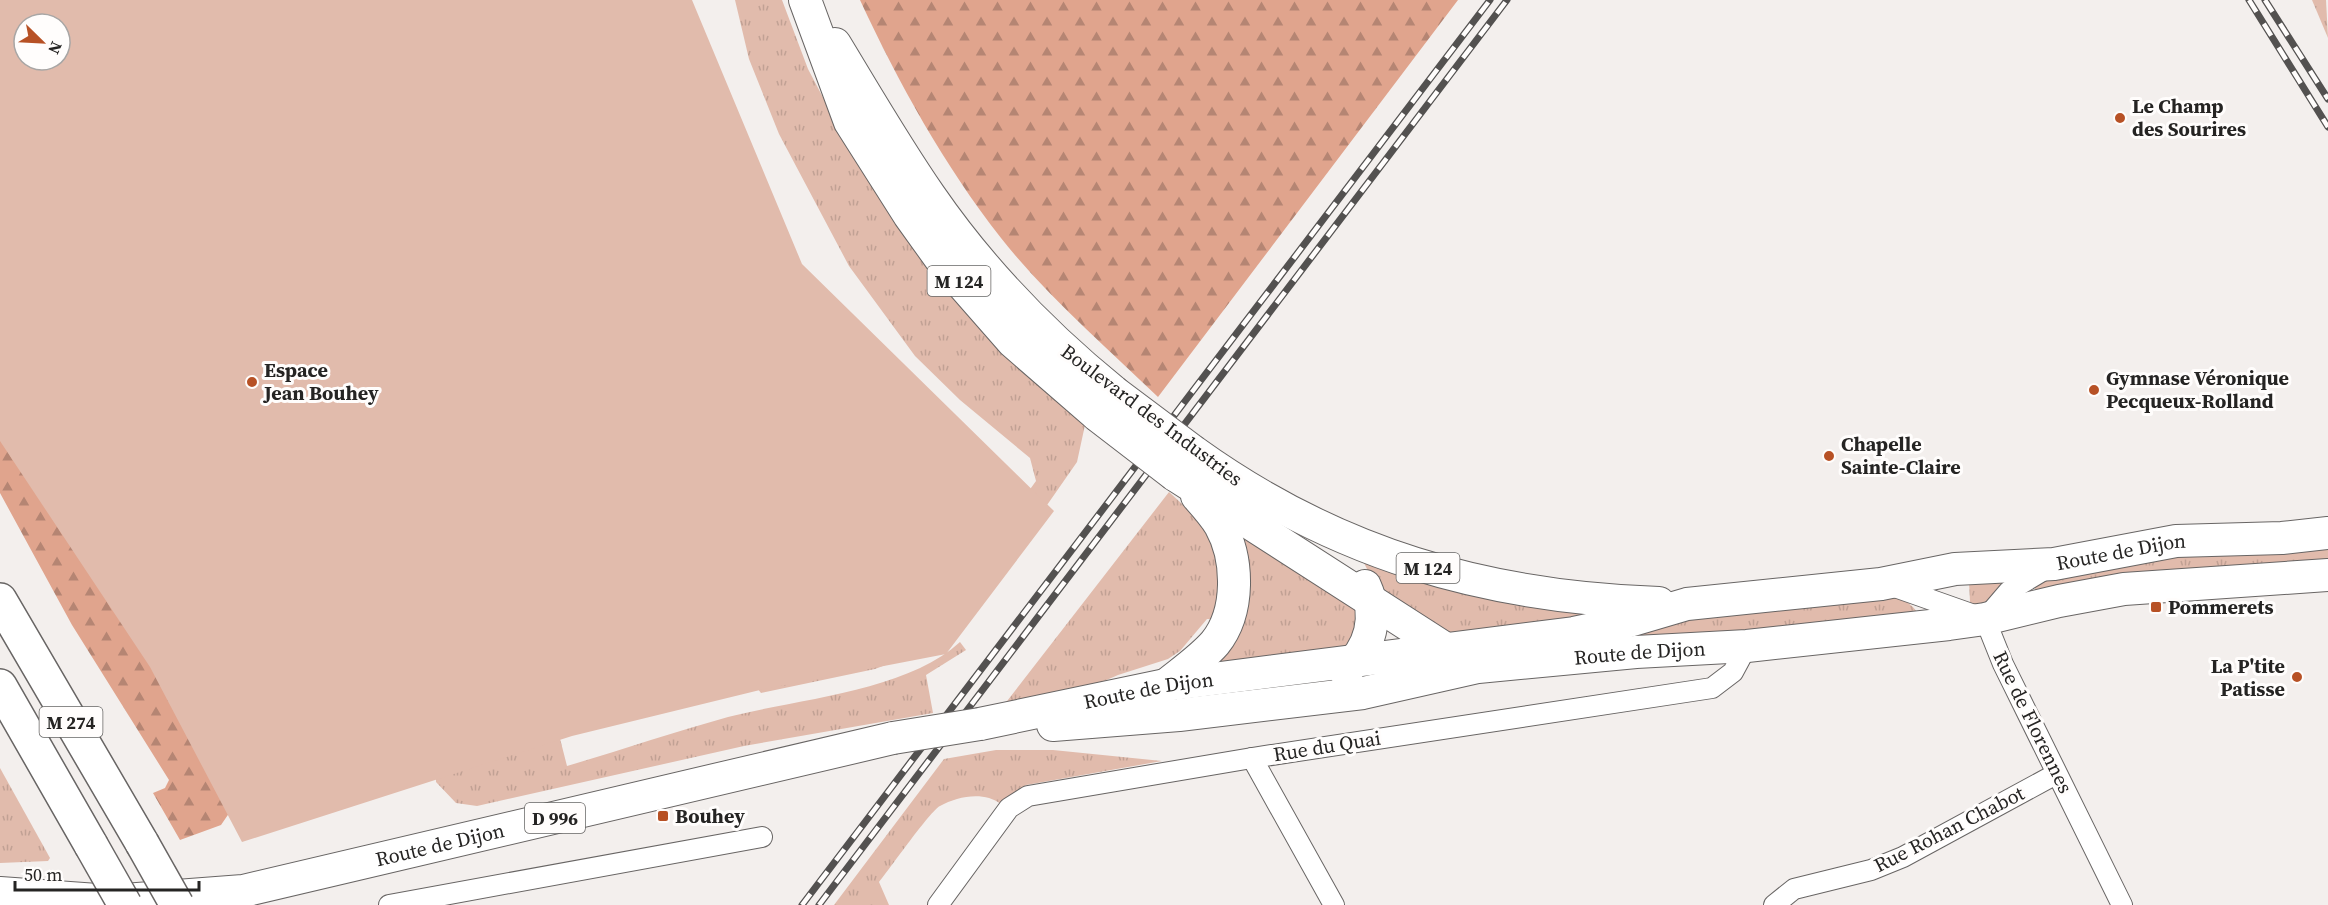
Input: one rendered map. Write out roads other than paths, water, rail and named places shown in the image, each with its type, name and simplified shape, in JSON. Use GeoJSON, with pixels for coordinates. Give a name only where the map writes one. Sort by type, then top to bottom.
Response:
{"type":"FeatureCollection","features":[{"type":"Feature","properties":{"kind":"highway","name":"M 274"},"geometry":{"type":"LineString","coordinates":[[0,600],[177,905]]}},
{"type":"Feature","properties":{"kind":"highway","name":"M 274"},"geometry":{"type":"LineString","coordinates":[[0,686],[125,905]]}},
{"type":"Feature","properties":{"kind":"main road","name":"Boulevard des Industries"},"geometry":{"type":"LineString","coordinates":[[806,0],[849,122],[909,216],[942,261],[1013,342],[1106,404],[1371,602],[1478,667]]}},
{"type":"Feature","properties":{"kind":"main road","name":"Boulevard des Industries"},"geometry":{"type":"LineString","coordinates":[[1184,464],[1230,479],[1319,528],[1400,560],[1473,581],[1534,593],[1621,602],[1687,604]]}},
{"type":"Feature","properties":{"kind":"main road","name":"Boulevard des Industries"},"geometry":{"type":"LineString","coordinates":[[1166,685],[1215,642],[1232,609],[1234,586],[1229,548],[1220,525],[1198,497],[1184,464]]}},
{"type":"Feature","properties":{"kind":"main road","name":"Route de Dijon"},"geometry":{"type":"LineString","coordinates":[[1299,700],[1335,679],[1355,661],[1368,638],[1373,620],[1371,602],[1354,569],[1319,528]]}},
{"type":"Feature","properties":{"kind":"main road","name":"Route de Dijon"},"geometry":{"type":"LineString","coordinates":[[11,898],[77,900],[249,898],[893,738],[980,724],[1166,685],[1574,633],[1626,622],[1687,604],[1881,584],[1955,569],[2054,564],[2175,541],[2282,538],[2328,533]]}},
{"type":"Feature","properties":{"kind":"main road","name":"Route de Dijon"},"geometry":{"type":"LineString","coordinates":[[980,724],[1044,725],[1179,715],[1363,693],[1478,667],[1636,652],[1747,646],[1985,619],[2043,604],[2124,589],[2328,575]]}},
{"type":"Feature","properties":{"kind":"street"},"geometry":{"type":"LineString","coordinates":[[1985,619],[1997,603],[2019,582],[2054,564]]}},
{"type":"Feature","properties":{"kind":"street","name":"Route de Dijon"},"geometry":{"type":"LineString","coordinates":[[1881,584],[1921,595],[1985,619]]}},
{"type":"Feature","properties":{"kind":"street","name":"Rue de Florennes"},"geometry":{"type":"LineString","coordinates":[[1985,619],[2003,664],[2122,905]]}},
{"type":"Feature","properties":{"kind":"street","name":"Rue du Quai"},"geometry":{"type":"LineString","coordinates":[[938,905],[1009,808],[1028,796],[1252,758],[1712,688],[1733,672],[1747,646]]}},
{"type":"Feature","properties":{"kind":"street"},"geometry":{"type":"LineString","coordinates":[[1252,758],[1334,905]]}},
{"type":"Feature","properties":{"kind":"street","name":"Rue Rohan Chabot"},"geometry":{"type":"LineString","coordinates":[[1774,905],[1794,889],[1871,870],[1903,857],[2056,774]]}},
{"type":"Feature","properties":{"kind":"street"},"geometry":{"type":"LineString","coordinates":[[389,905],[762,837]]}},
{"type":"Feature","properties":{"kind":"railway"},"geometry":{"type":"LineString","coordinates":[[802,905],[1490,0]]}},
{"type":"Feature","properties":{"kind":"railway"},"geometry":{"type":"LineString","coordinates":[[819,905],[1507,0]]}},
{"type":"Feature","properties":{"kind":"railway"},"geometry":{"type":"LineString","coordinates":[[2249,0],[2328,127]]}},
{"type":"Feature","properties":{"kind":"railway"},"geometry":{"type":"LineString","coordinates":[[2265,0],[2328,99]]}},
{"type":"Feature","properties":{"kind":"place","name":"Le Champ des Sourires"},"geometry":{"type":"Point","coordinates":[2120,118]}},
{"type":"Feature","properties":{"kind":"place","name":"Espace Jean Bouhey"},"geometry":{"type":"Point","coordinates":[252,382]}},
{"type":"Feature","properties":{"kind":"place","name":"Gymnase Véronique Pecqueux-Rolland"},"geometry":{"type":"Point","coordinates":[2094,390]}},
{"type":"Feature","properties":{"kind":"place","name":"Chapelle Sainte-Claire"},"geometry":{"type":"Point","coordinates":[1829,456]}},
{"type":"Feature","properties":{"kind":"place","name":"Pommerets"},"geometry":{"type":"Point","coordinates":[2156,607]}},
{"type":"Feature","properties":{"kind":"place","name":"La P'tite Patisse"},"geometry":{"type":"Point","coordinates":[2297,677]}},
{"type":"Feature","properties":{"kind":"place","name":"Bouhey"},"geometry":{"type":"Point","coordinates":[663,816]}}]}
